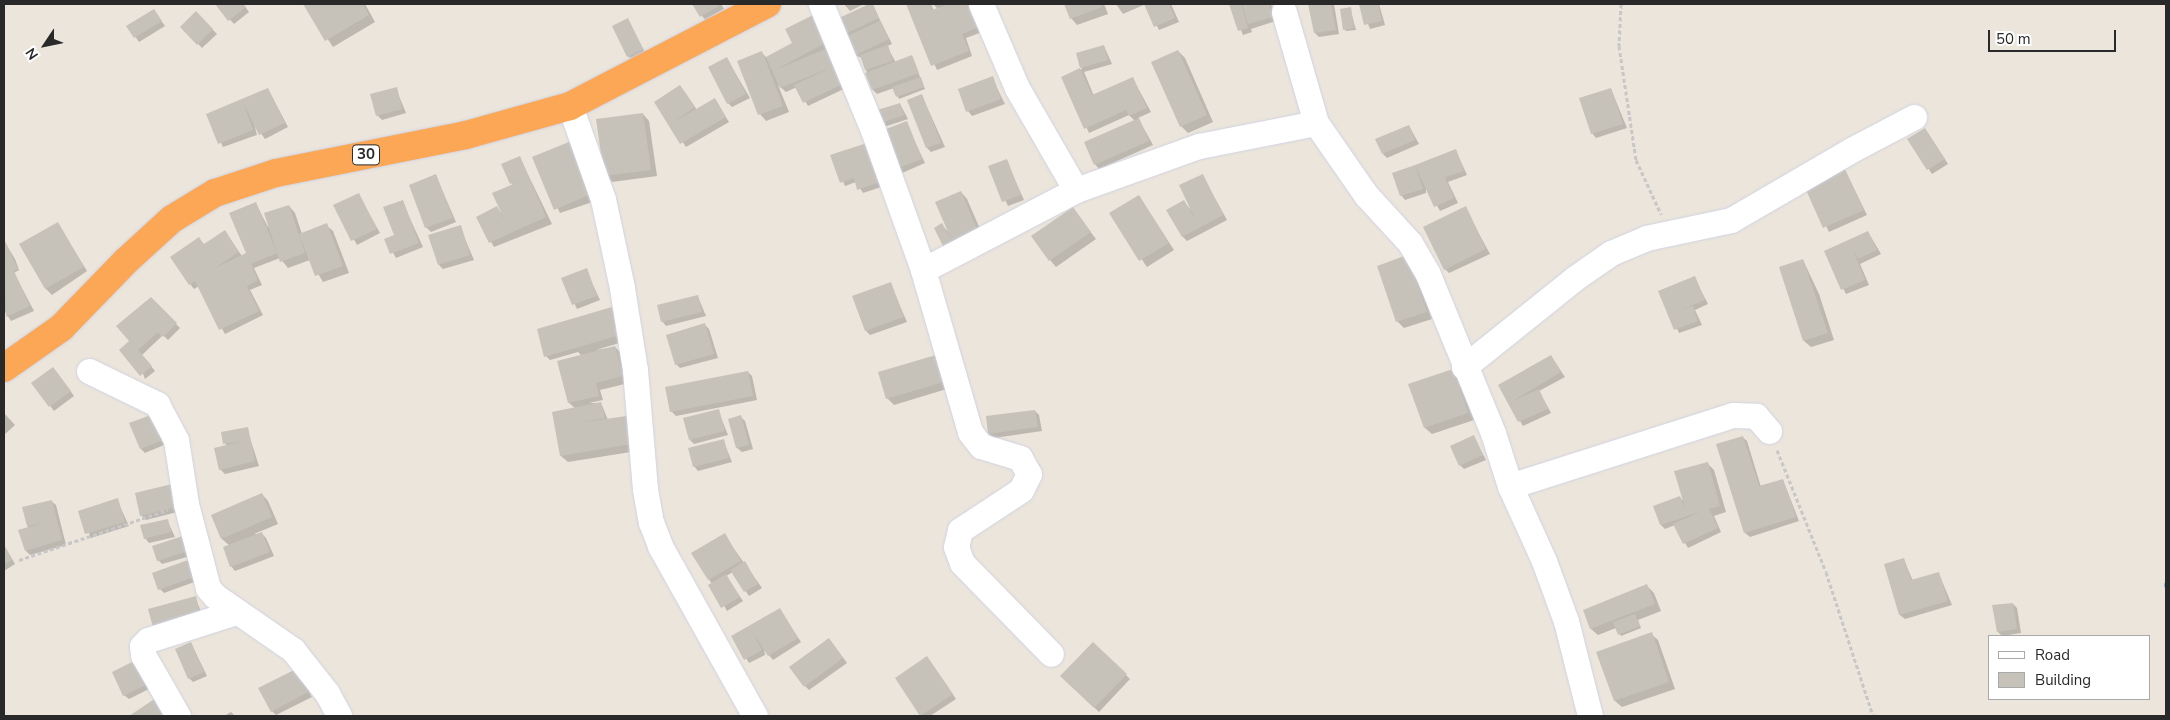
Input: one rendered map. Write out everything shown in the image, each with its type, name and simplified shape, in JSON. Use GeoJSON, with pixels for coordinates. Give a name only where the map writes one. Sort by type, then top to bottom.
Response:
{"type":"FeatureCollection","features":[{"type":"Feature","properties":{"kind":"highway","name":"30"},"geometry":{"type":"LineString","coordinates":[[4,368],[61,328],[126,261],[172,219],[215,194],[276,172],[466,134],[570,106],[767,4]]}},
{"type":"Feature","properties":{"kind":"street"},"geometry":{"type":"LineString","coordinates":[[821,4],[873,130],[924,270],[973,438],[981,446],[1020,458],[1029,474],[1020,490],[960,530],[956,547],[962,563],[1052,654]]}},
{"type":"Feature","properties":{"kind":"street"},"geometry":{"type":"LineString","coordinates":[[981,4],[1017,88],[1076,190]]}},
{"type":"Feature","properties":{"kind":"street"},"geometry":{"type":"LineString","coordinates":[[1284,12],[1316,123],[1366,195],[1410,243],[1428,272],[1464,367],[1492,433],[1510,486],[1544,561],[1566,621],[1590,716]]}},
{"type":"Feature","properties":{"kind":"street"},"geometry":{"type":"LineString","coordinates":[[570,106],[603,199],[622,288],[635,370],[645,490],[651,522],[660,546],[755,716]]}},
{"type":"Feature","properties":{"kind":"street"},"geometry":{"type":"LineString","coordinates":[[1464,367],[1574,278],[1611,253],[1646,238],[1675,234],[1731,220],[1750,211],[1789,185],[1914,117]]}},
{"type":"Feature","properties":{"kind":"street"},"geometry":{"type":"LineString","coordinates":[[924,270],[1076,190],[1198,146],[1316,123]]}},
{"type":"Feature","properties":{"kind":"street"},"geometry":{"type":"LineString","coordinates":[[89,371],[156,404],[176,440],[186,504],[208,588],[236,612],[293,650],[327,693],[339,716]]}},
{"type":"Feature","properties":{"kind":"street"},"geometry":{"type":"LineString","coordinates":[[1510,486],[1733,415],[1756,416],[1769,431]]}},
{"type":"Feature","properties":{"kind":"street"},"geometry":{"type":"LineString","coordinates":[[178,716],[143,655],[142,646],[148,640],[236,612]]}},
{"type":"Feature","properties":{"kind":"path"},"geometry":{"type":"LineString","coordinates":[[1621,4],[1619,46],[1636,160],[1658,210],[1675,234]]}},
{"type":"Feature","properties":{"kind":"path"},"geometry":{"type":"LineString","coordinates":[[1769,431],[1826,572],[1873,716]]}},
{"type":"Feature","properties":{"kind":"path"},"geometry":{"type":"LineString","coordinates":[[19,560],[186,504]]}},
{"type":"Feature","properties":{"kind":"building"},"geometry":{"type":"Polygon","coordinates":[[[215,4],[243,4],[246,7],[228,21],[215,4]]]}},
{"type":"Feature","properties":{"kind":"building"},"geometry":{"type":"Polygon","coordinates":[[[303,4],[363,4],[369,15],[325,41],[303,4]]]}},
{"type":"Feature","properties":{"kind":"building"},"geometry":{"type":"Polygon","coordinates":[[[692,4],[722,4],[700,17],[692,4]]]}},
{"type":"Feature","properties":{"kind":"building"},"geometry":{"type":"Polygon","coordinates":[[[869,4],[873,4],[879,18],[845,34],[837,19],[869,4]]]}},
{"type":"Feature","properties":{"kind":"building"},"geometry":{"type":"Polygon","coordinates":[[[906,4],[930,4],[932,10],[949,4],[972,4],[981,26],[962,34],[969,51],[931,66],[906,4]]]}},
{"type":"Feature","properties":{"kind":"building"},"geometry":{"type":"Polygon","coordinates":[[[1064,4],[1101,4],[1102,7],[1070,19],[1064,4]]]}},
{"type":"Feature","properties":{"kind":"building"},"geometry":{"type":"Polygon","coordinates":[[[1144,4],[1169,4],[1175,18],[1154,27],[1144,4]]]}},
{"type":"Feature","properties":{"kind":"building"},"geometry":{"type":"Polygon","coordinates":[[[1229,4],[1241,4],[1248,28],[1238,31],[1229,4]]]}},
{"type":"Feature","properties":{"kind":"building"},"geometry":{"type":"Polygon","coordinates":[[[1242,4],[1269,4],[1273,17],[1248,24],[1242,4]]]}},
{"type":"Feature","properties":{"kind":"building"},"geometry":{"type":"Polygon","coordinates":[[[1308,4],[1331,4],[1336,30],[1314,33],[1308,4]]]}},
{"type":"Feature","properties":{"kind":"building"},"geometry":{"type":"Polygon","coordinates":[[[1359,4],[1378,4],[1382,21],[1364,25],[1359,4]]]}},
{"type":"Feature","properties":{"kind":"building"},"geometry":{"type":"Polygon","coordinates":[[[1351,7],[1354,28],[1343,30],[1340,9],[1351,7]]]}},
{"type":"Feature","properties":{"kind":"building"},"geometry":{"type":"Polygon","coordinates":[[[154,9],[162,21],[134,38],[126,26],[154,9]]]}},
{"type":"Feature","properties":{"kind":"building"},"geometry":{"type":"Polygon","coordinates":[[[196,11],[213,29],[197,45],[180,27],[196,11]]]}},
{"type":"Feature","properties":{"kind":"building"},"geometry":{"type":"Polygon","coordinates":[[[813,15],[827,42],[775,70],[833,46],[849,81],[803,103],[794,85],[830,68],[780,88],[766,57],[792,43],[785,29],[813,15]]]}},
{"type":"Feature","properties":{"kind":"building"},"geometry":{"type":"Polygon","coordinates":[[[628,18],[643,49],[627,57],[612,26],[628,18]]]}},
{"type":"Feature","properties":{"kind":"building"},"geometry":{"type":"Polygon","coordinates":[[[880,21],[889,39],[854,56],[845,37],[880,21]]]}},
{"type":"Feature","properties":{"kind":"building"},"geometry":{"type":"Polygon","coordinates":[[[888,45],[893,61],[865,70],[860,55],[888,45]]]}},
{"type":"Feature","properties":{"kind":"building"},"geometry":{"type":"Polygon","coordinates":[[[1104,45],[1108,60],[1080,68],[1076,53],[1104,45]]]}},
{"type":"Feature","properties":{"kind":"building"},"geometry":{"type":"Polygon","coordinates":[[[1178,50],[1207,115],[1180,127],[1151,62],[1178,50]]]}},
{"type":"Feature","properties":{"kind":"building"},"geometry":{"type":"Polygon","coordinates":[[[762,51],[783,106],[758,115],[737,61],[762,51]]]}},
{"type":"Feature","properties":{"kind":"building"},"geometry":{"type":"Polygon","coordinates":[[[912,55],[919,73],[872,90],[865,73],[912,55]]]}},
{"type":"Feature","properties":{"kind":"building"},"geometry":{"type":"Polygon","coordinates":[[[727,57],[746,94],[727,104],[708,67],[727,57]]]}},
{"type":"Feature","properties":{"kind":"building"},"geometry":{"type":"Polygon","coordinates":[[[1080,68],[1092,95],[1133,77],[1147,108],[1129,116],[1126,110],[1084,129],[1061,77],[1080,68]]]}},
{"type":"Feature","properties":{"kind":"building"},"geometry":{"type":"Polygon","coordinates":[[[993,76],[1001,99],[966,112],[958,89],[993,76]]]}},
{"type":"Feature","properties":{"kind":"building"},"geometry":{"type":"Polygon","coordinates":[[[921,77],[924,87],[896,97],[892,87],[921,77]]]}},
{"type":"Feature","properties":{"kind":"building"},"geometry":{"type":"Polygon","coordinates":[[[680,85],[695,107],[674,122],[715,98],[726,117],[680,144],[654,102],[680,85]]]}},
{"type":"Feature","properties":{"kind":"building"},"geometry":{"type":"Polygon","coordinates":[[[397,87],[402,109],[376,116],[370,94],[397,87]]]}},
{"type":"Feature","properties":{"kind":"building"},"geometry":{"type":"Polygon","coordinates":[[[268,88],[285,123],[259,135],[243,102],[253,130],[218,144],[206,114],[268,88]]]}},
{"type":"Feature","properties":{"kind":"building"},"geometry":{"type":"Polygon","coordinates":[[[1611,88],[1623,124],[1591,134],[1579,98],[1611,88]]]}},
{"type":"Feature","properties":{"kind":"building"},"geometry":{"type":"Polygon","coordinates":[[[922,94],[941,143],[926,148],[907,100],[922,94]]]}},
{"type":"Feature","properties":{"kind":"building"},"geometry":{"type":"Polygon","coordinates":[[[900,103],[904,115],[878,124],[874,111],[900,103]]]}},
{"type":"Feature","properties":{"kind":"building"},"geometry":{"type":"Polygon","coordinates":[[[643,113],[651,170],[604,176],[596,119],[643,113]]]}},
{"type":"Feature","properties":{"kind":"building"},"geometry":{"type":"Polygon","coordinates":[[[1139,118],[1149,141],[1094,165],[1084,142],[1139,118]]]}},
{"type":"Feature","properties":{"kind":"building"},"geometry":{"type":"Polygon","coordinates":[[[907,121],[922,159],[896,169],[881,131],[907,121]]]}},
{"type":"Feature","properties":{"kind":"building"},"geometry":{"type":"Polygon","coordinates":[[[1409,125],[1415,140],[1382,154],[1375,139],[1409,125]]]}},
{"type":"Feature","properties":{"kind":"building"},"geometry":{"type":"Polygon","coordinates":[[[1925,128],[1945,159],[1927,170],[1907,139],[1925,128]]]}},
{"type":"Feature","properties":{"kind":"building"},"geometry":{"type":"Polygon","coordinates":[[[576,139],[598,191],[554,210],[532,157],[576,139]]]}},
{"type":"Feature","properties":{"kind":"building"},"geometry":{"type":"Polygon","coordinates":[[[870,142],[883,181],[857,190],[854,178],[840,183],[830,155],[870,142]]]}},
{"type":"Feature","properties":{"kind":"building"},"geometry":{"type":"Polygon","coordinates":[[[1456,149],[1464,171],[1445,177],[1454,198],[1434,207],[1415,165],[1456,149]]]}},
{"type":"Feature","properties":{"kind":"building"},"geometry":{"type":"Polygon","coordinates":[[[520,156],[546,217],[489,243],[476,217],[497,206],[506,223],[492,193],[518,182],[510,184],[501,164],[520,156]]]}},
{"type":"Feature","properties":{"kind":"building"},"geometry":{"type":"Polygon","coordinates":[[[1007,159],[1021,195],[1002,202],[988,166],[1007,159]]]}},
{"type":"Feature","properties":{"kind":"building"},"geometry":{"type":"Polygon","coordinates":[[[1842,163],[1864,210],[1823,228],[1802,181],[1842,163]]]}},
{"type":"Feature","properties":{"kind":"building"},"geometry":{"type":"Polygon","coordinates":[[[1415,165],[1423,189],[1400,196],[1392,173],[1415,165]]]}},
{"type":"Feature","properties":{"kind":"building"},"geometry":{"type":"Polygon","coordinates":[[[436,174],[453,218],[425,228],[409,185],[436,174]]]}},
{"type":"Feature","properties":{"kind":"building"},"geometry":{"type":"Polygon","coordinates":[[[1203,174],[1223,215],[1182,237],[1166,210],[1184,200],[1196,221],[1179,185],[1203,174]]]}},
{"type":"Feature","properties":{"kind":"building"},"geometry":{"type":"Polygon","coordinates":[[[961,191],[980,236],[946,252],[934,228],[942,223],[952,241],[935,202],[961,191]]]}},
{"type":"Feature","properties":{"kind":"building"},"geometry":{"type":"Polygon","coordinates":[[[359,193],[377,229],[351,241],[333,205],[359,193]]]}},
{"type":"Feature","properties":{"kind":"building"},"geometry":{"type":"Polygon","coordinates":[[[1139,195],[1169,243],[1139,261],[1109,213],[1139,195]]]}},
{"type":"Feature","properties":{"kind":"building"},"geometry":{"type":"Polygon","coordinates":[[[403,200],[419,243],[390,254],[384,239],[394,235],[383,207],[403,200]]]}},
{"type":"Feature","properties":{"kind":"building"},"geometry":{"type":"Polygon","coordinates":[[[256,202],[277,253],[251,264],[258,280],[247,286],[259,311],[219,330],[195,281],[189,285],[170,257],[199,237],[208,251],[204,244],[225,230],[239,252],[215,268],[246,253],[229,213],[256,202]]]}},
{"type":"Feature","properties":{"kind":"building"},"geometry":{"type":"Polygon","coordinates":[[[289,205],[305,253],[280,262],[264,213],[289,205]]]}},
{"type":"Feature","properties":{"kind":"building"},"geometry":{"type":"Polygon","coordinates":[[[1466,206],[1486,249],[1444,270],[1423,227],[1466,206]]]}},
{"type":"Feature","properties":{"kind":"building"},"geometry":{"type":"Polygon","coordinates":[[[1073,207],[1091,232],[1049,261],[1031,236],[1073,207]]]}},
{"type":"Feature","properties":{"kind":"building"},"geometry":{"type":"Polygon","coordinates":[[[58,222],[84,267],[45,289],[19,244],[58,222]]]}},
{"type":"Feature","properties":{"kind":"building"},"geometry":{"type":"Polygon","coordinates":[[[327,223],[343,266],[315,276],[299,234],[327,223]]]}},
{"type":"Feature","properties":{"kind":"building"},"geometry":{"type":"Polygon","coordinates":[[[461,225],[470,255],[438,265],[428,235],[461,225]]]}},
{"type":"Feature","properties":{"kind":"building"},"geometry":{"type":"Polygon","coordinates":[[[1868,231],[1877,250],[1858,259],[1853,250],[1865,280],[1841,290],[1824,251],[1868,231]]]}},
{"type":"Feature","properties":{"kind":"building"},"geometry":{"type":"Polygon","coordinates":[[[4,239],[18,269],[14,271],[30,306],[6,317],[4,239]]]}},
{"type":"Feature","properties":{"kind":"building"},"geometry":{"type":"Polygon","coordinates":[[[1407,255],[1427,312],[1396,322],[1377,266],[1407,255]]]}},
{"type":"Feature","properties":{"kind":"building"},"geometry":{"type":"Polygon","coordinates":[[[1803,259],[1828,333],[1803,341],[1779,267],[1803,259]]]}},
{"type":"Feature","properties":{"kind":"building"},"geometry":{"type":"Polygon","coordinates":[[[587,268],[597,296],[572,305],[561,278],[587,268]]]}},
{"type":"Feature","properties":{"kind":"building"},"geometry":{"type":"Polygon","coordinates":[[[1695,276],[1705,300],[1678,311],[1693,306],[1698,321],[1674,330],[1658,291],[1695,276]]]}},
{"type":"Feature","properties":{"kind":"building"},"geometry":{"type":"Polygon","coordinates":[[[891,282],[904,317],[865,331],[852,296],[891,282]]]}},
{"type":"Feature","properties":{"kind":"building"},"geometry":{"type":"Polygon","coordinates":[[[698,295],[702,312],[661,322],[657,305],[698,295]]]}},
{"type":"Feature","properties":{"kind":"building"},"geometry":{"type":"Polygon","coordinates":[[[151,297],[177,323],[163,337],[158,332],[138,350],[152,366],[140,376],[119,350],[129,341],[116,326],[151,297]]]}},
{"type":"Feature","properties":{"kind":"building"},"geometry":{"type":"Polygon","coordinates":[[[612,307],[620,335],[544,357],[537,329],[612,307]]]}},
{"type":"Feature","properties":{"kind":"building"},"geometry":{"type":"Polygon","coordinates":[[[705,323],[714,354],[675,365],[666,335],[705,323]]]}},
{"type":"Feature","properties":{"kind":"building"},"geometry":{"type":"Polygon","coordinates":[[[615,346],[623,376],[596,383],[599,396],[568,403],[557,361],[615,346]]]}},
{"type":"Feature","properties":{"kind":"building"},"geometry":{"type":"Polygon","coordinates":[[[936,355],[944,382],[886,399],[878,372],[936,355]]]}},
{"type":"Feature","properties":{"kind":"building"},"geometry":{"type":"Polygon","coordinates":[[[1551,355],[1561,372],[1511,402],[1539,389],[1548,409],[1518,422],[1498,385],[1551,355]]]}},
{"type":"Feature","properties":{"kind":"building"},"geometry":{"type":"Polygon","coordinates":[[[53,367],[71,391],[49,407],[31,383],[53,367]]]}},
{"type":"Feature","properties":{"kind":"building"},"geometry":{"type":"Polygon","coordinates":[[[1453,369],[1468,413],[1424,428],[1408,384],[1453,369]]]}},
{"type":"Feature","properties":{"kind":"building"},"geometry":{"type":"Polygon","coordinates":[[[748,371],[753,396],[670,412],[665,387],[748,371]]]}},
{"type":"Feature","properties":{"kind":"building"},"geometry":{"type":"Polygon","coordinates":[[[601,402],[605,418],[579,423],[626,416],[631,444],[560,456],[552,412],[601,402]]]}},
{"type":"Feature","properties":{"kind":"building"},"geometry":{"type":"Polygon","coordinates":[[[719,409],[725,431],[689,440],[683,418],[719,409]]]}},
{"type":"Feature","properties":{"kind":"building"},"geometry":{"type":"Polygon","coordinates":[[[1035,410],[1038,427],[988,434],[986,416],[1035,410]]]}},
{"type":"Feature","properties":{"kind":"building"},"geometry":{"type":"Polygon","coordinates":[[[151,415],[161,441],[140,449],[129,423],[151,415]]]}},
{"type":"Feature","properties":{"kind":"building"},"geometry":{"type":"Polygon","coordinates":[[[741,415],[749,445],[736,448],[728,419],[741,415]]]}},
{"type":"Feature","properties":{"kind":"building"},"geometry":{"type":"Polygon","coordinates":[[[248,427],[255,461],[219,470],[214,448],[243,441],[223,444],[221,432],[248,427]]]}},
{"type":"Feature","properties":{"kind":"building"},"geometry":{"type":"Polygon","coordinates":[[[1474,435],[1483,455],[1459,466],[1450,446],[1474,435]]]}},
{"type":"Feature","properties":{"kind":"building"},"geometry":{"type":"Polygon","coordinates":[[[1743,436],[1759,486],[1783,479],[1796,517],[1744,533],[1716,444],[1743,436]]]}},
{"type":"Feature","properties":{"kind":"building"},"geometry":{"type":"Polygon","coordinates":[[[724,439],[729,458],[693,467],[688,448],[724,439]]]}},
{"type":"Feature","properties":{"kind":"building"},"geometry":{"type":"Polygon","coordinates":[[[1708,462],[1720,506],[1709,509],[1718,528],[1683,544],[1673,524],[1700,512],[1660,525],[1653,506],[1680,496],[1686,511],[1674,471],[1708,462]]]}},
{"type":"Feature","properties":{"kind":"building"},"geometry":{"type":"Polygon","coordinates":[[[176,483],[181,506],[140,516],[135,493],[176,483]]]}},
{"type":"Feature","properties":{"kind":"building"},"geometry":{"type":"Polygon","coordinates":[[[262,493],[272,517],[221,539],[211,515],[262,493]]]}},
{"type":"Feature","properties":{"kind":"building"},"geometry":{"type":"Polygon","coordinates":[[[118,498],[125,522],[85,534],[78,511],[118,498]]]}},
{"type":"Feature","properties":{"kind":"building"},"geometry":{"type":"Polygon","coordinates":[[[52,500],[62,540],[25,551],[18,530],[46,522],[27,526],[22,507],[52,500]]]}},
{"type":"Feature","properties":{"kind":"building"},"geometry":{"type":"Polygon","coordinates":[[[168,519],[171,532],[144,539],[140,525],[168,519]]]}},
{"type":"Feature","properties":{"kind":"building"},"geometry":{"type":"Polygon","coordinates":[[[262,532],[270,552],[230,567],[223,547],[262,532]]]}},
{"type":"Feature","properties":{"kind":"building"},"geometry":{"type":"Polygon","coordinates":[[[725,533],[741,561],[708,580],[691,553],[725,533]]]}},
{"type":"Feature","properties":{"kind":"building"},"geometry":{"type":"Polygon","coordinates":[[[186,535],[191,550],[157,561],[152,546],[186,535]]]}},
{"type":"Feature","properties":{"kind":"building"},"geometry":{"type":"Polygon","coordinates":[[[4,545],[12,560],[4,564],[4,545]]]}},
{"type":"Feature","properties":{"kind":"building"},"geometry":{"type":"Polygon","coordinates":[[[1904,558],[1911,580],[1939,572],[1948,601],[1899,615],[1884,564],[1904,558]]]}},
{"type":"Feature","properties":{"kind":"building"},"geometry":{"type":"Polygon","coordinates":[[[188,560],[194,577],[158,590],[152,573],[188,560]]]}},
{"type":"Feature","properties":{"kind":"building"},"geometry":{"type":"Polygon","coordinates":[[[745,561],[758,584],[744,592],[730,570],[745,561]]]}},
{"type":"Feature","properties":{"kind":"building"},"geometry":{"type":"Polygon","coordinates":[[[726,574],[740,597],[721,608],[708,585],[726,574]]]}},
{"type":"Feature","properties":{"kind":"building"},"geometry":{"type":"Polygon","coordinates":[[[1647,584],[1655,604],[1590,629],[1583,610],[1647,584]]]}},
{"type":"Feature","properties":{"kind":"building"},"geometry":{"type":"Polygon","coordinates":[[[196,596],[200,614],[153,627],[148,609],[196,596]]]}},
{"type":"Feature","properties":{"kind":"building"},"geometry":{"type":"Polygon","coordinates":[[[2013,603],[2017,629],[1997,632],[1992,605],[2013,603]]]}},
{"type":"Feature","properties":{"kind":"building"},"geometry":{"type":"Polygon","coordinates":[[[780,608],[798,638],[768,656],[752,631],[762,650],[744,660],[731,636],[780,608]]]}},
{"type":"Feature","properties":{"kind":"building"},"geometry":{"type":"Polygon","coordinates":[[[1635,614],[1640,626],[1618,635],[1613,622],[1635,614]]]}},
{"type":"Feature","properties":{"kind":"building"},"geometry":{"type":"Polygon","coordinates":[[[1652,632],[1669,682],[1614,701],[1596,652],[1652,632]]]}},
{"type":"Feature","properties":{"kind":"building"},"geometry":{"type":"Polygon","coordinates":[[[829,638],[843,658],[804,687],[789,667],[829,638]]]}},
{"type":"Feature","properties":{"kind":"building"},"geometry":{"type":"Polygon","coordinates":[[[191,642],[204,672],[188,679],[175,649],[191,642]]]}},
{"type":"Feature","properties":{"kind":"building"},"geometry":{"type":"Polygon","coordinates":[[[1093,642],[1127,674],[1094,708],[1060,676],[1093,642]]]}},
{"type":"Feature","properties":{"kind":"building"},"geometry":{"type":"Polygon","coordinates":[[[927,656],[953,694],[920,716],[895,678],[927,656]]]}},
{"type":"Feature","properties":{"kind":"building"},"geometry":{"type":"Polygon","coordinates":[[[136,660],[148,684],[123,696],[112,672],[136,660]]]}},
{"type":"Feature","properties":{"kind":"building"},"geometry":{"type":"Polygon","coordinates":[[[296,669],[308,692],[271,712],[258,688],[296,669]]]}},
{"type":"Feature","properties":{"kind":"building"},"geometry":{"type":"Polygon","coordinates":[[[156,698],[169,716],[129,716],[156,698]]]}}]}
